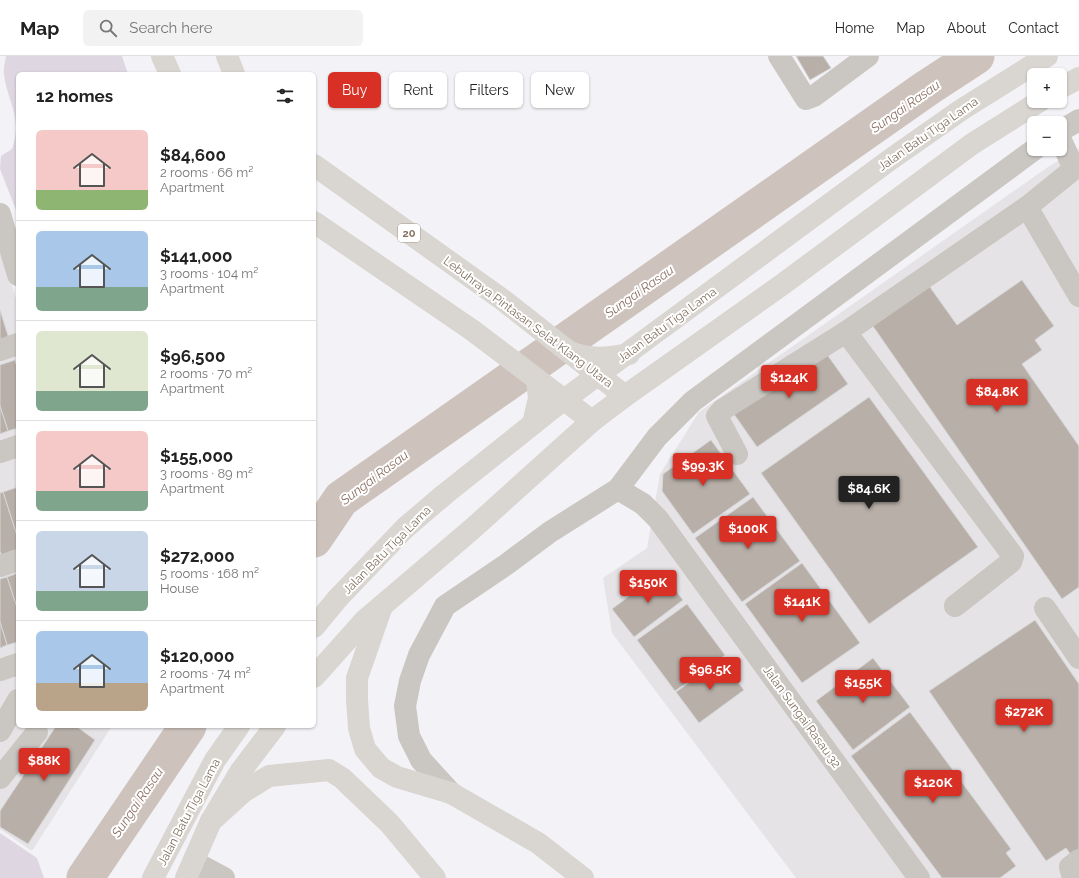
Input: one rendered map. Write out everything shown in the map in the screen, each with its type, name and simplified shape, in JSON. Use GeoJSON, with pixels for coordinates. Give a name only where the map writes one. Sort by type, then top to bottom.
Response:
{"type":"FeatureCollection","features":[{"type":"Feature","properties":{"kind":"main road"},"geometry":{"type":"LineString","coordinates":[[162,56],[169,72]]}},
{"type":"Feature","properties":{"kind":"main road"},"geometry":{"type":"LineString","coordinates":[[227,56],[233,72]]}},
{"type":"Feature","properties":{"kind":"main road","name":"Jalan Batu Tiga Lama"},"geometry":{"type":"LineString","coordinates":[[316,625],[338,598],[405,528],[445,494],[534,424],[547,391],[582,362],[629,354],[897,155],[961,110],[1047,56]]}},
{"type":"Feature","properties":{"kind":"main road"},"geometry":{"type":"LineString","coordinates":[[1067,84],[1079,78]]}},
{"type":"Feature","properties":{"kind":"main road"},"geometry":{"type":"LineString","coordinates":[[316,675],[364,621],[471,530],[592,421],[783,284],[972,144],[1029,108]]}},
{"type":"Feature","properties":{"kind":"main road","name":"Lebuhraya Pintasan Selat Klang Utara"},"geometry":{"type":"LineString","coordinates":[[316,167],[503,300],[625,396]]}},
{"type":"Feature","properties":{"kind":"main road"},"geometry":{"type":"LineString","coordinates":[[316,223],[472,330],[547,391],[592,421]]}},
{"type":"Feature","properties":{"kind":"main road"},"geometry":{"type":"LineString","coordinates":[[383,604],[357,678],[359,728],[365,749],[381,768],[397,777],[451,793],[538,843],[583,878]]}},
{"type":"Feature","properties":{"kind":"main road","name":"Jalan Batu Tiga Lama"},"geometry":{"type":"LineString","coordinates":[[153,878],[215,760],[238,728]]}},
{"type":"Feature","properties":{"kind":"main road","name":"Jalan Batu Tiga Lama"},"geometry":{"type":"LineString","coordinates":[[190,873],[211,821],[240,772],[273,728]]}},
{"type":"Feature","properties":{"kind":"main road"},"geometry":{"type":"LineString","coordinates":[[211,821],[243,792],[269,776],[330,770],[342,778],[390,824],[435,878]]}},
{"type":"Feature","properties":{"kind":"street"},"geometry":{"type":"LineString","coordinates":[[779,56],[806,99],[814,96],[868,56]]}},
{"type":"Feature","properties":{"kind":"street"},"geometry":{"type":"LineString","coordinates":[[1067,127],[1079,120]]}},
{"type":"Feature","properties":{"kind":"street"},"geometry":{"type":"LineString","coordinates":[[737,454],[717,416],[722,410],[846,332],[1027,207],[1074,169],[1067,154]]}},
{"type":"Feature","properties":{"kind":"street"},"geometry":{"type":"LineString","coordinates":[[451,793],[421,760],[409,736],[405,706],[410,681],[418,656],[446,606],[550,532],[618,489],[657,437],[693,401],[1027,155]]}},
{"type":"Feature","properties":{"kind":"street"},"geometry":{"type":"LineString","coordinates":[[1027,207],[1079,296]]}},
{"type":"Feature","properties":{"kind":"street"},"geometry":{"type":"LineString","coordinates":[[0,214],[8,234],[16,267]]}},
{"type":"Feature","properties":{"kind":"street"},"geometry":{"type":"LineString","coordinates":[[846,332],[1013,556],[1011,562],[956,606]]}},
{"type":"Feature","properties":{"kind":"street"},"geometry":{"type":"LineString","coordinates":[[0,350],[16,345]]}},
{"type":"Feature","properties":{"kind":"street"},"geometry":{"type":"LineString","coordinates":[[0,452],[16,447]]}},
{"type":"Feature","properties":{"kind":"street","name":"Jalan Sungai Rasau 32"},"geometry":{"type":"LineString","coordinates":[[618,489],[643,504],[658,519],[919,878]]}},
{"type":"Feature","properties":{"kind":"street"},"geometry":{"type":"LineString","coordinates":[[0,566],[16,561]]}},
{"type":"Feature","properties":{"kind":"street"},"geometry":{"type":"LineString","coordinates":[[1045,608],[1079,658]]}},
{"type":"Feature","properties":{"kind":"street"},"geometry":{"type":"LineString","coordinates":[[0,670],[16,665]]}},
{"type":"Feature","properties":{"kind":"street"},"geometry":{"type":"LineString","coordinates":[[0,731],[16,703]]}},
{"type":"Feature","properties":{"kind":"street"},"geometry":{"type":"LineString","coordinates":[[0,778],[37,732]]}},
{"type":"Feature","properties":{"kind":"street"},"geometry":{"type":"LineString","coordinates":[[1073,878],[1070,867],[1079,860]]}},
{"type":"Feature","properties":{"kind":"street"},"geometry":{"type":"LineString","coordinates":[[190,873],[224,878]]}},
{"type":"Feature","properties":{"kind":"shaded area"},"geometry":{"type":"Polygon","coordinates":[[[6,56],[122,56],[127,72],[16,72],[16,129],[14,111],[6,85],[4,68],[6,56]]]}},
{"type":"Feature","properties":{"kind":"shaded area"},"geometry":{"type":"Polygon","coordinates":[[[16,129],[16,210],[0,169],[1,156],[12,149],[16,129]]]}},
{"type":"Feature","properties":{"kind":"shaded area"},"geometry":{"type":"Polygon","coordinates":[[[1079,148],[1079,878],[796,878],[612,633],[603,578],[647,548],[660,474],[699,412],[1048,167],[1079,148]]]}},
{"type":"Feature","properties":{"kind":"shaded area"},"geometry":{"type":"Polygon","coordinates":[[[0,246],[16,298],[16,728],[111,728],[32,851],[0,829],[0,743],[5,731],[0,723],[0,246]]]}},
{"type":"Feature","properties":{"kind":"shaded area"},"geometry":{"type":"Polygon","coordinates":[[[0,833],[37,858],[44,878],[0,878],[0,833]]]}},
{"type":"Feature","properties":{"kind":"building"},"geometry":{"type":"Polygon","coordinates":[[[796,56],[823,56],[831,68],[810,80],[796,56]]]}},
{"type":"Feature","properties":{"kind":"building"},"geometry":{"type":"Polygon","coordinates":[[[925,280],[957,325],[1022,280],[1054,326],[1035,340],[1042,350],[1022,364],[1079,446],[1079,587],[1062,599],[868,319],[925,280]]]}},
{"type":"Feature","properties":{"kind":"building"},"geometry":{"type":"Polygon","coordinates":[[[0,310],[10,342],[0,345],[0,310]]]}},
{"type":"Feature","properties":{"kind":"building"},"geometry":{"type":"Polygon","coordinates":[[[826,353],[848,384],[757,447],[731,410],[826,353]]]}},
{"type":"Feature","properties":{"kind":"building"},"geometry":{"type":"Polygon","coordinates":[[[15,360],[16,363],[16,429],[8,431],[0,406],[0,365],[15,360]]]}},
{"type":"Feature","properties":{"kind":"building"},"geometry":{"type":"Polygon","coordinates":[[[869,397],[978,547],[869,624],[761,473],[869,397]]]}},
{"type":"Feature","properties":{"kind":"building"},"geometry":{"type":"Polygon","coordinates":[[[0,406],[8,431],[0,434],[0,406]]]}},
{"type":"Feature","properties":{"kind":"building"},"geometry":{"type":"Polygon","coordinates":[[[711,440],[750,494],[693,534],[662,491],[663,474],[711,440]]]}},
{"type":"Feature","properties":{"kind":"building"},"geometry":{"type":"Polygon","coordinates":[[[16,488],[16,533],[3,492],[16,488]]]}},
{"type":"Feature","properties":{"kind":"building"},"geometry":{"type":"Polygon","coordinates":[[[3,492],[16,533],[16,555],[3,559],[0,551],[0,493],[3,492]]]}},
{"type":"Feature","properties":{"kind":"building"},"geometry":{"type":"Polygon","coordinates":[[[753,497],[800,561],[742,602],[695,538],[753,497]]]}},
{"type":"Feature","properties":{"kind":"building"},"geometry":{"type":"Polygon","coordinates":[[[802,563],[860,643],[802,683],[745,604],[802,563]]]}},
{"type":"Feature","properties":{"kind":"building"},"geometry":{"type":"Polygon","coordinates":[[[661,572],[683,600],[634,637],[612,609],[661,572]]]}},
{"type":"Feature","properties":{"kind":"building"},"geometry":{"type":"Polygon","coordinates":[[[16,574],[16,605],[7,577],[16,574]]]}},
{"type":"Feature","properties":{"kind":"building"},"geometry":{"type":"Polygon","coordinates":[[[7,577],[16,605],[16,643],[7,645],[0,622],[0,579],[7,577]]]}},
{"type":"Feature","properties":{"kind":"building"},"geometry":{"type":"Polygon","coordinates":[[[687,604],[725,655],[675,691],[637,640],[687,604]]]}},
{"type":"Feature","properties":{"kind":"building"},"geometry":{"type":"Polygon","coordinates":[[[1035,620],[1079,684],[1079,849],[1071,855],[1066,848],[1046,861],[929,691],[1035,620]]]}},
{"type":"Feature","properties":{"kind":"building"},"geometry":{"type":"Polygon","coordinates":[[[0,622],[7,645],[0,648],[0,622]]]}},
{"type":"Feature","properties":{"kind":"building"},"geometry":{"type":"Polygon","coordinates":[[[873,658],[910,707],[853,750],[816,701],[873,658]]]}},
{"type":"Feature","properties":{"kind":"building"},"geometry":{"type":"Polygon","coordinates":[[[721,660],[744,690],[699,723],[676,692],[721,660]]]}},
{"type":"Feature","properties":{"kind":"building"},"geometry":{"type":"Polygon","coordinates":[[[910,712],[1011,849],[1006,853],[1016,866],[1000,878],[942,878],[851,756],[910,712]]]}},
{"type":"Feature","properties":{"kind":"building"},"geometry":{"type":"Polygon","coordinates":[[[55,728],[79,728],[95,740],[28,844],[0,827],[0,811],[55,728]]]}},
{"type":"Feature","properties":{"kind":"waterway","name":"Sungai Rasau"},"geometry":{"type":"LineString","coordinates":[[316,536],[341,499],[927,88],[976,56]]}},
{"type":"Feature","properties":{"kind":"waterway","name":"Sungai Rasau"},"geometry":{"type":"LineString","coordinates":[[85,878],[187,728]]}}]}
